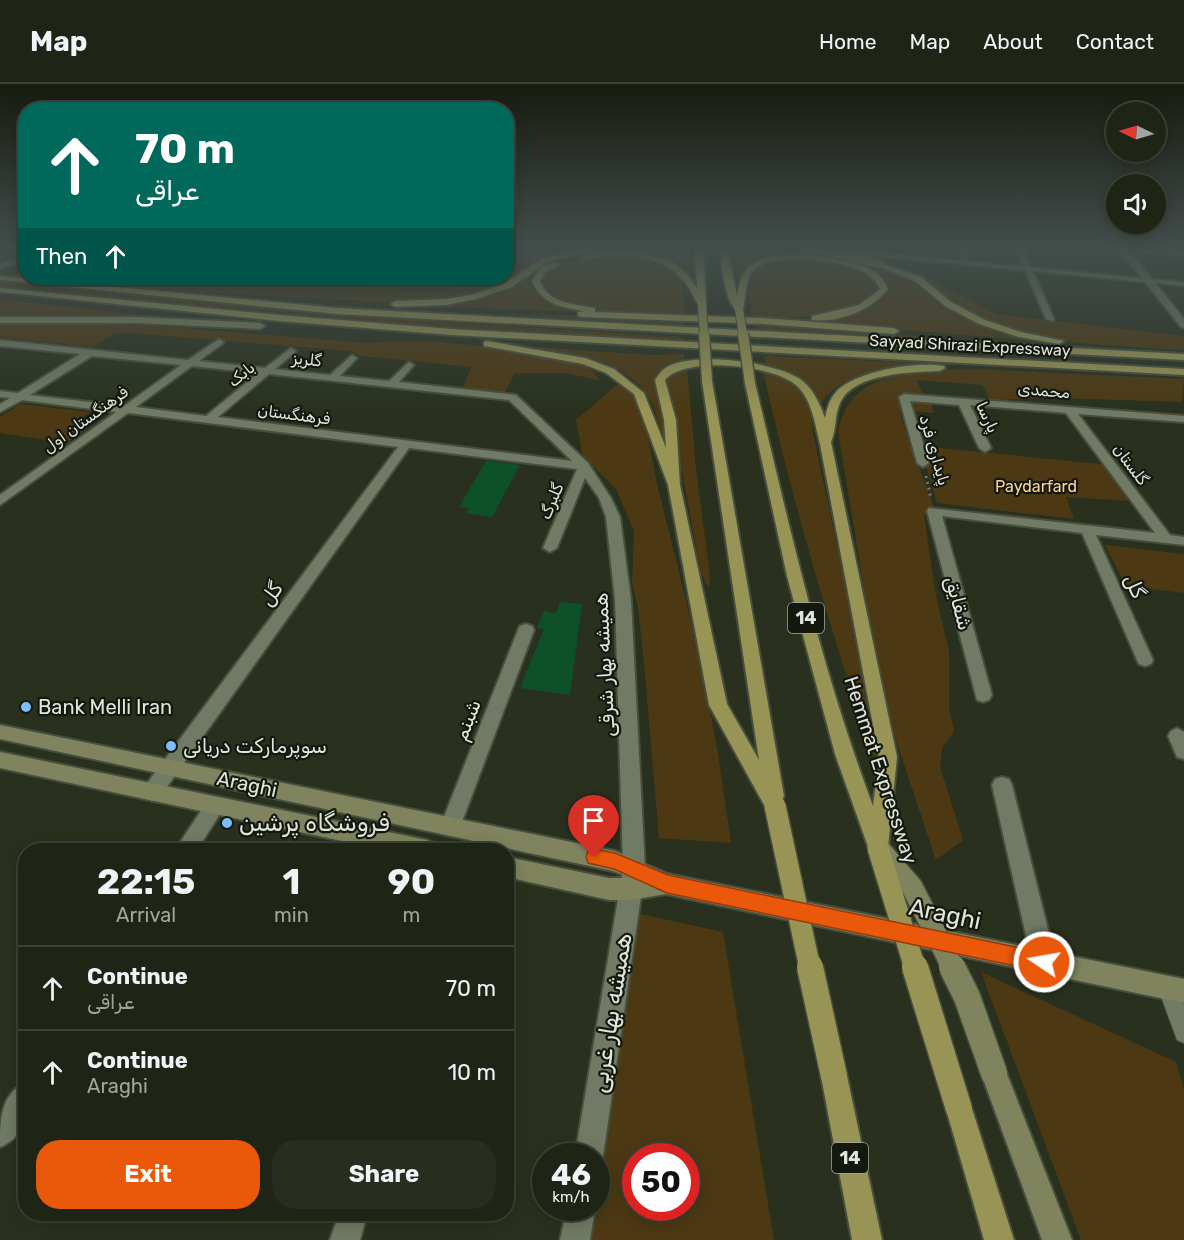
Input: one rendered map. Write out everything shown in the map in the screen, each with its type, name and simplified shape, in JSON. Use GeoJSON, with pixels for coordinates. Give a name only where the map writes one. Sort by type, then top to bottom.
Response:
{"type":"FeatureCollection","features":[{"type":"Feature","properties":{"kind":"highway"},"geometry":{"type":"LineString","coordinates":[[48,302],[260,326],[468,341],[636,350],[684,346]]}},
{"type":"Feature","properties":{"kind":"highway","name":"Sayyad Shirazi Expressway"},"geometry":{"type":"LineString","coordinates":[[125,302],[356,324],[684,346],[1184,372]]}},
{"type":"Feature","properties":{"kind":"highway","name":"Sayyad Shirazi Expressway"},"geometry":{"type":"LineString","coordinates":[[252,302],[349,312],[1183,357]]}},
{"type":"Feature","properties":{"kind":"highway"},"geometry":{"type":"LineString","coordinates":[[295,306],[347,302],[419,304],[436,302]]}},
{"type":"Feature","properties":{"kind":"highway"},"geometry":{"type":"LineString","coordinates":[[557,302],[582,309],[632,315]]}},
{"type":"Feature","properties":{"kind":"highway","name":"14"},"geometry":{"type":"LineString","coordinates":[[736,302],[740,309]]}},
{"type":"Feature","properties":{"kind":"highway"},"geometry":{"type":"LineString","coordinates":[[740,309],[741,302]]}},
{"type":"Feature","properties":{"kind":"highway"},"geometry":{"type":"LineString","coordinates":[[763,321],[813,318],[850,312],[871,302]]}},
{"type":"Feature","properties":{"kind":"highway"},"geometry":{"type":"LineString","coordinates":[[947,302],[956,309],[1005,330],[1034,337],[1183,357]]}},
{"type":"Feature","properties":{"kind":"highway","name":"14"},"geometry":{"type":"LineString","coordinates":[[702,304],[707,381],[775,806],[867,1240]]}},
{"type":"Feature","properties":{"kind":"highway"},"geometry":{"type":"LineString","coordinates":[[295,306],[632,315],[763,321],[1183,357]]}},
{"type":"Feature","properties":{"kind":"highway","name":"Hemmat Expressway"},"geometry":{"type":"LineString","coordinates":[[740,309],[750,383],[794,576],[844,754],[879,848],[999,1240]]}},
{"type":"Feature","properties":{"kind":"highway"},"geometry":{"type":"LineString","coordinates":[[468,341],[570,356],[610,371],[630,384],[645,404],[674,485]]}},
{"type":"Feature","properties":{"kind":"highway"},"geometry":{"type":"LineString","coordinates":[[775,806],[718,705],[674,485],[670,420],[660,380],[664,372],[674,367],[703,364],[743,365],[790,377],[810,395],[826,444],[888,757],[879,848]]}},
{"type":"Feature","properties":{"kind":"highway"},"geometry":{"type":"LineString","coordinates":[[826,444],[831,414],[839,395],[860,381],[881,374],[938,368],[1071,366]]}},
{"type":"Feature","properties":{"kind":"main road"},"geometry":{"type":"LineString","coordinates":[[0,320],[138,320],[260,326]]}},
{"type":"Feature","properties":{"kind":"main road","name":"Araghi"},"geometry":{"type":"LineString","coordinates":[[0,732],[615,861],[632,879],[667,884],[1176,990]]}},
{"type":"Feature","properties":{"kind":"main road","name":"Araghi"},"geometry":{"type":"LineString","coordinates":[[0,760],[393,843]]}},
{"type":"Feature","properties":{"kind":"main road"},"geometry":{"type":"LineString","coordinates":[[879,848],[912,887],[967,997],[1057,1240]]}},
{"type":"Feature","properties":{"kind":"main road"},"geometry":{"type":"LineString","coordinates":[[514,869],[609,889],[632,879]]}},
{"type":"Feature","properties":{"kind":"street"},"geometry":{"type":"LineString","coordinates":[[1042,302],[1050,320]]}},
{"type":"Feature","properties":{"kind":"street"},"geometry":{"type":"LineString","coordinates":[[1165,302],[1184,325]]}},
{"type":"Feature","properties":{"kind":"street","name":"فرهنگستان اول"},"geometry":{"type":"LineString","coordinates":[[0,501],[219,342]]}},
{"type":"Feature","properties":{"kind":"street","name":"گلریز"},"geometry":{"type":"LineString","coordinates":[[0,343],[512,397],[584,466]]}},
{"type":"Feature","properties":{"kind":"street","name":"بابک"},"geometry":{"type":"LineString","coordinates":[[208,420],[291,351]]}},
{"type":"Feature","properties":{"kind":"street"},"geometry":{"type":"LineString","coordinates":[[0,410],[89,353]]}},
{"type":"Feature","properties":{"kind":"street"},"geometry":{"type":"LineString","coordinates":[[332,378],[352,358]]}},
{"type":"Feature","properties":{"kind":"street"},"geometry":{"type":"LineString","coordinates":[[392,384],[409,365]]}},
{"type":"Feature","properties":{"kind":"street","name":"فرهنگستان"},"geometry":{"type":"LineString","coordinates":[[0,394],[584,466]]}},
{"type":"Feature","properties":{"kind":"street","name":"محمدی"},"geometry":{"type":"LineString","coordinates":[[903,398],[907,396],[962,400],[1184,419]]}},
{"type":"Feature","properties":{"kind":"street","name":"پایداری فرد"},"geometry":{"type":"LineString","coordinates":[[903,398],[923,463]]}},
{"type":"Feature","properties":{"kind":"street","name":"پارسا"},"geometry":{"type":"LineString","coordinates":[[962,400],[985,448]]}},
{"type":"Feature","properties":{"kind":"street","name":"گلستان"},"geometry":{"type":"LineString","coordinates":[[1069,409],[1166,538]]}},
{"type":"Feature","properties":{"kind":"street","name":"گل"},"geometry":{"type":"LineString","coordinates":[[152,792],[406,444]]}},
{"type":"Feature","properties":{"kind":"street","name":"گلبرگ"},"geometry":{"type":"LineString","coordinates":[[550,548],[584,466]]}},
{"type":"Feature","properties":{"kind":"street","name":"همیشه بهار شرقی"},"geometry":{"type":"LineString","coordinates":[[584,466],[605,498],[613,518],[623,600],[632,879]]}},
{"type":"Feature","properties":{"kind":"street"},"geometry":{"type":"LineString","coordinates":[[934,511],[1184,541]]}},
{"type":"Feature","properties":{"kind":"street","name":"شقایق"},"geometry":{"type":"LineString","coordinates":[[934,511],[983,695]]}},
{"type":"Feature","properties":{"kind":"street","name":"گل"},"geometry":{"type":"LineString","coordinates":[[1087,529],[1144,660]]}},
{"type":"Feature","properties":{"kind":"street","name":"شبنم"},"geometry":{"type":"LineString","coordinates":[[450,827],[526,630]]}},
{"type":"Feature","properties":{"kind":"street"},"geometry":{"type":"LineString","coordinates":[[1002,785],[1044,962]]}},
{"type":"Feature","properties":{"kind":"street"},"geometry":{"type":"LineString","coordinates":[[190,843],[215,806]]}},
{"type":"Feature","properties":{"kind":"street","name":"همیشه بهار غربی"},"geometry":{"type":"LineString","coordinates":[[591,1143],[632,879]]}},
{"type":"Feature","properties":{"kind":"street"},"geometry":{"type":"LineString","coordinates":[[0,1134],[18,1107]]}},
{"type":"Feature","properties":{"kind":"street"},"geometry":{"type":"LineString","coordinates":[[345,1240],[351,1221]]}},
{"type":"Feature","properties":{"kind":"street"},"geometry":{"type":"LineString","coordinates":[[575,1240],[579,1221]]}},
{"type":"Feature","properties":{"kind":"lane"},"geometry":{"type":"LineString","coordinates":[[1176,990],[1184,1033]]}},
{"type":"Feature","properties":{"kind":"path","name":"پایداری فرد"},"geometry":{"type":"LineString","coordinates":[[923,463],[934,511]]}},
{"type":"Feature","properties":{"kind":"green space"},"geometry":{"type":"Polygon","coordinates":[[[0,302],[26,302],[207,320],[0,318],[0,302]]]}},
{"type":"Feature","properties":{"kind":"green space"},"geometry":{"type":"Polygon","coordinates":[[[165,302],[219,302],[451,323],[683,337],[683,342],[420,325],[165,302]]]}},
{"type":"Feature","properties":{"kind":"green space"},"geometry":{"type":"Polygon","coordinates":[[[435,302],[551,302],[590,312],[352,304],[412,305],[435,302]]]}},
{"type":"Feature","properties":{"kind":"green space"},"geometry":{"type":"Polygon","coordinates":[[[567,302],[684,302],[685,315],[612,312],[567,302]]]}},
{"type":"Feature","properties":{"kind":"green space"},"geometry":{"type":"Polygon","coordinates":[[[750,302],[863,302],[841,311],[822,315],[782,318],[752,318],[750,302]]]}},
{"type":"Feature","properties":{"kind":"green space"},"geometry":{"type":"Polygon","coordinates":[[[874,302],[944,302],[952,308],[1040,340],[1063,343],[794,321],[832,318],[859,311],[874,302]]]}},
{"type":"Feature","properties":{"kind":"green space"},"geometry":{"type":"Polygon","coordinates":[[[951,302],[974,302],[997,314],[1184,336],[1184,350],[1097,344],[1038,336],[983,319],[951,302]]]}},
{"type":"Feature","properties":{"kind":"green space"},"geometry":{"type":"Polygon","coordinates":[[[489,313],[682,319],[682,326],[489,313]]]}},
{"type":"Feature","properties":{"kind":"green space"},"geometry":{"type":"Polygon","coordinates":[[[0,323],[157,326],[369,343],[410,341],[451,343],[573,360],[587,367],[599,380],[566,373],[515,373],[504,394],[462,389],[472,367],[362,356],[351,351],[128,333],[115,333],[93,347],[0,337],[0,323]]]}},
{"type":"Feature","properties":{"kind":"green space"},"geometry":{"type":"Polygon","coordinates":[[[757,323],[1027,345],[758,332],[757,323]]]}},
{"type":"Feature","properties":{"kind":"green space"},"geometry":{"type":"Polygon","coordinates":[[[520,346],[651,355],[684,354],[684,363],[663,368],[656,378],[671,468],[654,407],[644,390],[630,377],[596,360],[558,351],[520,346]]]}},
{"type":"Feature","properties":{"kind":"green space"},"geometry":{"type":"Polygon","coordinates":[[[764,356],[969,365],[907,367],[863,374],[844,382],[829,394],[818,410],[799,379],[767,367],[764,356]]]}},
{"type":"Feature","properties":{"kind":"green space"},"geometry":{"type":"Polygon","coordinates":[[[687,367],[696,469],[710,576],[709,589],[701,572],[665,383],[666,376],[673,370],[687,367]]]}},
{"type":"Feature","properties":{"kind":"green space"},"geometry":{"type":"Polygon","coordinates":[[[934,370],[994,370],[1184,379],[1182,402],[1054,398],[990,400],[982,385],[916,380],[924,394],[928,395],[934,413],[900,410],[934,507],[924,516],[936,596],[949,651],[949,708],[954,731],[942,748],[940,767],[963,840],[936,860],[895,737],[869,618],[838,431],[852,401],[874,383],[902,374],[934,370]]]}},
{"type":"Feature","properties":{"kind":"green space"},"geometry":{"type":"Polygon","coordinates":[[[763,371],[795,385],[806,399],[809,408],[851,613],[877,766],[814,570],[763,371]]]}},
{"type":"Feature","properties":{"kind":"green space"},"geometry":{"type":"Polygon","coordinates":[[[619,380],[638,399],[642,407],[657,484],[700,657],[718,754],[731,843],[659,838],[643,652],[638,608],[632,583],[634,531],[616,489],[583,456],[576,420],[617,385],[619,380]]]}},
{"type":"Feature","properties":{"kind":"green space"},"geometry":{"type":"Polygon","coordinates":[[[20,404],[90,412],[76,422],[92,425],[67,443],[0,433],[0,417],[20,404]]]}},
{"type":"Feature","properties":{"kind":"green space","name":"Paydarfard"},"geometry":{"type":"Polygon","coordinates":[[[920,446],[1109,465],[1132,501],[1066,497],[1074,519],[937,503],[920,446]]]}},
{"type":"Feature","properties":{"kind":"green space"},"geometry":{"type":"Polygon","coordinates":[[[1105,545],[1184,554],[1184,593],[1126,586],[1105,545]]]}},
{"type":"Feature","properties":{"kind":"green space"},"geometry":{"type":"Polygon","coordinates":[[[636,913],[723,932],[774,1240],[590,1240],[592,1221],[610,1221],[610,1143],[603,1143],[636,913]]]}},
{"type":"Feature","properties":{"kind":"green space"},"geometry":{"type":"Polygon","coordinates":[[[981,972],[1176,1062],[1184,1089],[1184,1240],[1081,1240],[981,972]]]}},
{"type":"Feature","properties":{"kind":"building"},"geometry":{"type":"Polygon","coordinates":[[[486,461],[520,465],[492,517],[466,513],[469,508],[459,507],[486,461]]]}},
{"type":"Feature","properties":{"kind":"building"},"geometry":{"type":"Polygon","coordinates":[[[560,602],[582,604],[570,695],[520,688],[544,629],[537,628],[544,611],[556,613],[560,602]]]}},
{"type":"Feature","properties":{"kind":"place","name":"Bank Melli Iran"},"geometry":{"type":"Point","coordinates":[26,707]}},
{"type":"Feature","properties":{"kind":"place","name":"سوپرمارکت دریانی"},"geometry":{"type":"Point","coordinates":[171,746]}},
{"type":"Feature","properties":{"kind":"place","name":"فروشگاه پرشین"},"geometry":{"type":"Point","coordinates":[227,823]}},
{"type":"Feature","properties":{"kind":"route"},"geometry":{"type":"LineString","coordinates":[[594,857],[615,861],[667,884],[1044,962]]}}]}
